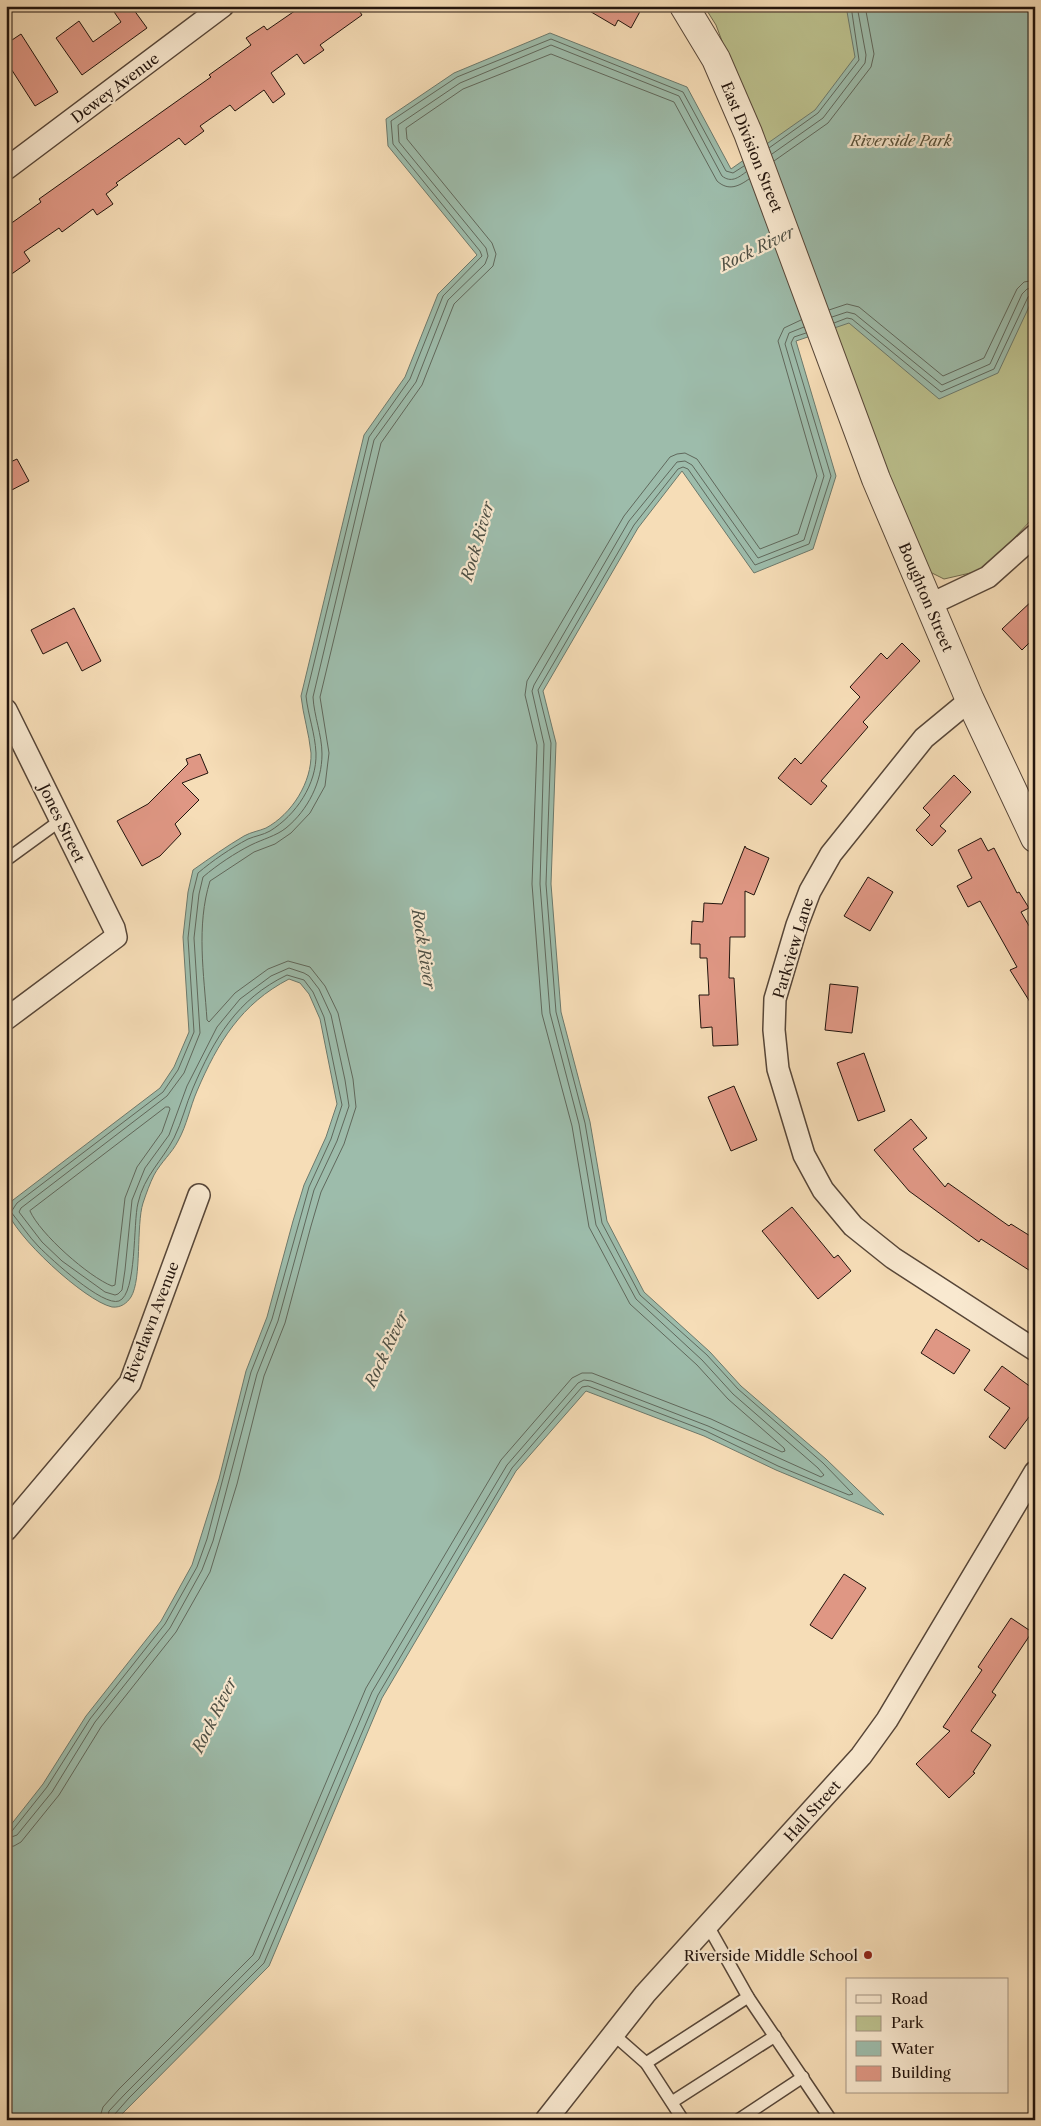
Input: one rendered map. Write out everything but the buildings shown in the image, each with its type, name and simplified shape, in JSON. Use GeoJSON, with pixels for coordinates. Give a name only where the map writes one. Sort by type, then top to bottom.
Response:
{"type":"FeatureCollection","features":[{"type":"Feature","properties":{"kind":"street","name":"Dewey Avenue"},"geometry":{"type":"LineString","coordinates":[[6,169],[223,6]]}},
{"type":"Feature","properties":{"kind":"street","name":"East Division Street"},"geometry":{"type":"LineString","coordinates":[[684,6],[716,59],[748,133],[830,350]]}},
{"type":"Feature","properties":{"kind":"street","name":"Boughton Street"},"geometry":{"type":"LineString","coordinates":[[830,350],[876,479],[928,605],[1035,838]]}},
{"type":"Feature","properties":{"kind":"street"},"geometry":{"type":"LineString","coordinates":[[928,605],[988,577],[1032,543]]}},
{"type":"Feature","properties":{"kind":"street","name":"Parkview Lane"},"geometry":{"type":"LineString","coordinates":[[970,700],[924,738],[830,854],[819,873],[797,925],[775,999],[774,1030],[778,1069],[788,1106],[804,1154],[823,1190],[853,1226],[893,1258],[1035,1350]]}},
{"type":"Feature","properties":{"kind":"street","name":"Jones Street"},"geometry":{"type":"LineString","coordinates":[[6,710],[114,928],[116,937],[6,1019]]}},
{"type":"Feature","properties":{"kind":"street","name":"Riverlawn Avenue"},"geometry":{"type":"LineString","coordinates":[[6,1530],[130,1383],[199,1195]]}},
{"type":"Feature","properties":{"kind":"street","name":"Hall Street"},"geometry":{"type":"LineString","coordinates":[[546,2120],[645,1994],[862,1756],[888,1720],[1035,1472]]}},
{"type":"Feature","properties":{"kind":"lane"},"geometry":{"type":"LineString","coordinates":[[6,860],[61,820]]}},
{"type":"Feature","properties":{"kind":"lane"},"geometry":{"type":"LineString","coordinates":[[708,1926],[748,1997],[831,2120]]}},
{"type":"Feature","properties":{"kind":"lane"},"geometry":{"type":"LineString","coordinates":[[646,2063],[748,1997]]}},
{"type":"Feature","properties":{"kind":"lane"},"geometry":{"type":"LineString","coordinates":[[614,2034],[646,2063],[682,2120]]}},
{"type":"Feature","properties":{"kind":"lane"},"geometry":{"type":"LineString","coordinates":[[672,2102],[775,2036]]}},
{"type":"Feature","properties":{"kind":"lane"},"geometry":{"type":"LineString","coordinates":[[738,2120],[803,2077]]}},
{"type":"Feature","properties":{"kind":"green space","name":"Riverside Park"},"geometry":{"type":"Polygon","coordinates":[[[704,6],[1035,6],[1035,516],[997,556],[979,571],[944,579],[924,569],[851,385],[716,25],[704,6]]]}},
{"type":"Feature","properties":{"kind":"water","name":"Rock River"},"geometry":{"type":"Polygon","coordinates":[[[846,6],[1035,6],[1035,294],[998,373],[939,399],[849,323],[796,341],[836,476],[813,549],[754,573],[682,471],[638,528],[543,691],[556,743],[551,884],[561,1012],[590,1122],[607,1221],[644,1292],[710,1352],[741,1386],[826,1459],[884,1515],[776,1470],[704,1436],[586,1391],[516,1471],[382,1698],[269,1966],[116,2120],[6,2120],[6,1831],[43,1784],[86,1716],[161,1621],[192,1565],[219,1479],[246,1371],[267,1317],[304,1185],[326,1137],[337,1104],[320,1019],[309,994],[300,983],[289,979],[272,989],[244,1013],[213,1056],[197,1091],[181,1135],[173,1150],[157,1170],[143,1203],[137,1278],[131,1297],[126,1303],[118,1307],[112,1307],[85,1293],[68,1280],[35,1250],[11,1220],[6,1208],[13,1200],[160,1088],[174,1067],[189,1032],[183,937],[188,892],[193,870],[249,833],[266,828],[275,822],[292,806],[299,796],[308,775],[311,753],[301,696],[364,435],[405,377],[438,294],[477,255],[388,146],[386,119],[454,73],[550,33],[687,87],[731,169],[815,110],[855,57],[846,6]]]}},
{"type":"Feature","properties":{"kind":"place","name":"Riverside Middle School"},"geometry":{"type":"Point","coordinates":[868,1955]}}]}
